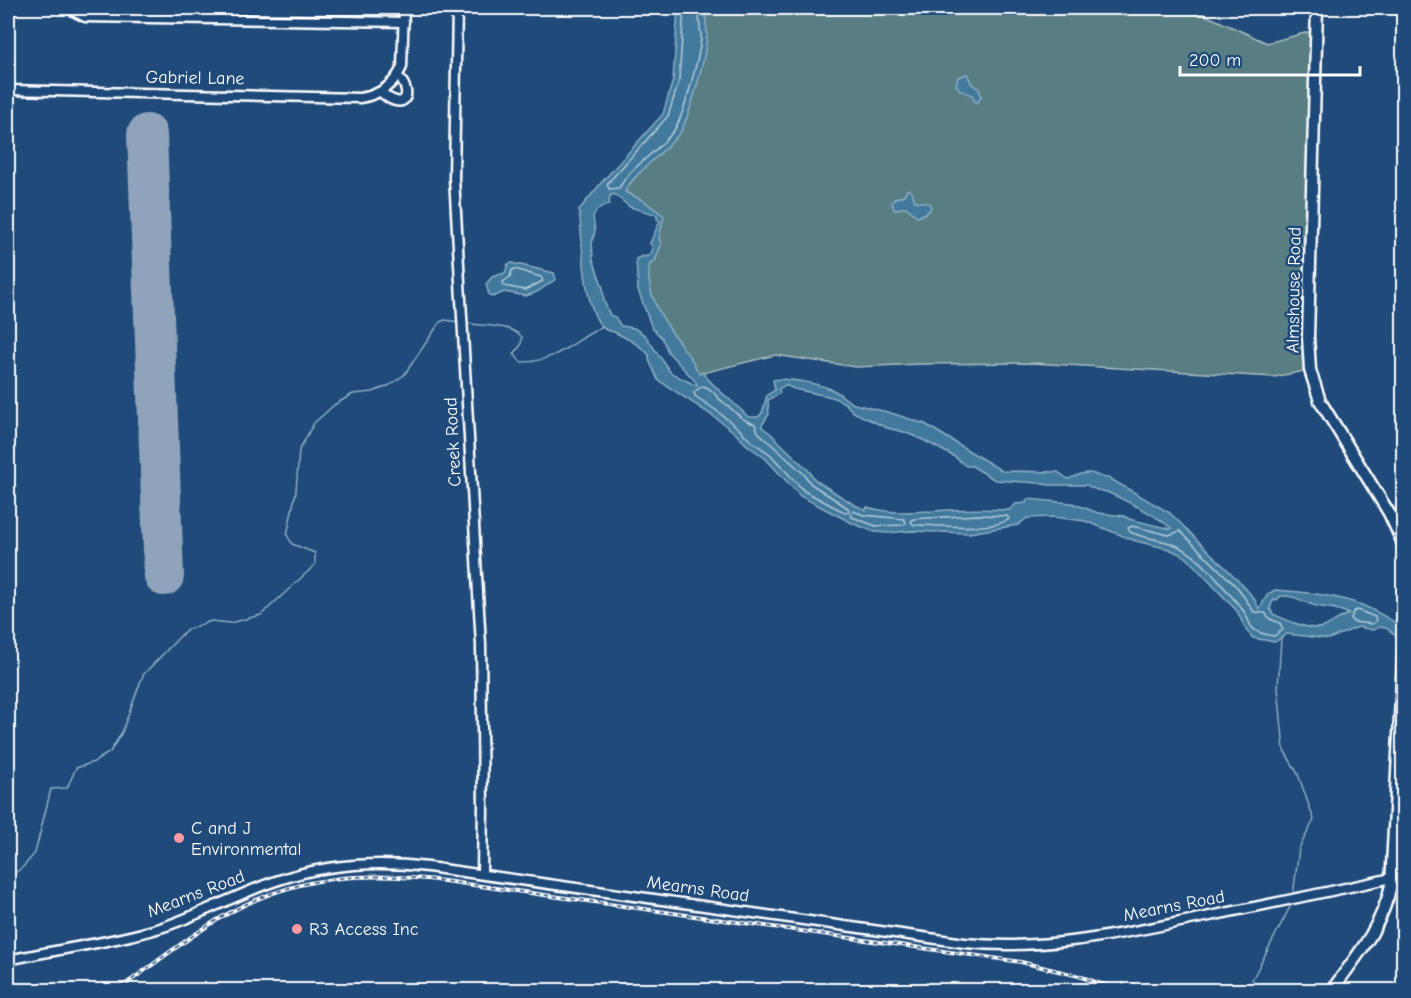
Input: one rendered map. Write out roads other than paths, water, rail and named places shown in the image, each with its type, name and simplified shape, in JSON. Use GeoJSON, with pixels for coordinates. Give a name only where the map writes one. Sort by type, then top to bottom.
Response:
{"type":"FeatureCollection","features":[{"type":"Feature","properties":{"kind":"main road","name":"Almshouse Road"},"geometry":{"type":"LineString","coordinates":[[1317,8],[1308,344],[1310,370],[1320,401],[1389,513],[1404,549]]}},
{"type":"Feature","properties":{"kind":"main road"},"geometry":{"type":"LineString","coordinates":[[1332,990],[1365,945],[1387,903],[1392,878],[1404,640]]}},
{"type":"Feature","properties":{"kind":"street"},"geometry":{"type":"LineString","coordinates":[[67,8],[86,17],[404,22]]}},
{"type":"Feature","properties":{"kind":"street","name":"Gabriel Lane"},"geometry":{"type":"LineString","coordinates":[[8,90],[360,98],[371,97],[381,92],[393,101],[399,102],[407,95],[407,88],[398,76],[402,67],[404,8]]}},
{"type":"Feature","properties":{"kind":"street","name":"Creek Road"},"geometry":{"type":"LineString","coordinates":[[457,8],[454,178],[481,645],[482,874]]}},
{"type":"Feature","properties":{"kind":"street"},"geometry":{"type":"LineString","coordinates":[[381,92],[398,76]]}},
{"type":"Feature","properties":{"kind":"street","name":"Mearns Road"},"geometry":{"type":"LineString","coordinates":[[8,960],[151,930],[279,880],[324,869],[382,864],[482,874],[965,943],[1003,946],[1045,945],[1097,938],[1392,878]]}},
{"type":"Feature","properties":{"kind":"water"},"geometry":{"type":"Polygon","coordinates":[[[678,8],[705,8],[707,35],[704,56],[683,127],[679,134],[634,179],[625,192],[644,201],[664,216],[659,238],[661,245],[655,261],[650,264],[649,275],[653,297],[662,317],[700,374],[702,372],[748,417],[758,417],[762,413],[767,395],[775,390],[773,380],[786,379],[804,382],[835,391],[854,404],[925,424],[1002,471],[1058,472],[1068,479],[1087,473],[1109,478],[1170,513],[1242,584],[1259,609],[1268,594],[1275,590],[1341,599],[1367,607],[1403,626],[1403,641],[1386,628],[1380,627],[1373,630],[1358,627],[1329,639],[1287,634],[1275,642],[1253,638],[1246,630],[1237,611],[1186,557],[1169,549],[1136,541],[1085,521],[1053,517],[1027,518],[1018,525],[969,533],[875,532],[854,524],[800,496],[766,459],[734,432],[658,380],[646,351],[628,339],[606,330],[598,322],[592,309],[585,274],[579,210],[663,114],[673,80],[678,8]],[[614,194],[610,196],[609,205],[597,210],[593,217],[595,231],[592,243],[593,259],[610,315],[615,317],[621,326],[634,328],[645,335],[671,373],[697,386],[696,382],[668,352],[662,338],[652,328],[638,290],[636,259],[651,254],[653,248],[650,243],[660,221],[657,215],[630,207],[614,194]],[[785,385],[779,389],[780,393],[768,400],[769,414],[762,427],[809,471],[815,480],[866,510],[867,507],[900,512],[1009,510],[1016,504],[1026,503],[1027,499],[1072,503],[1098,513],[1124,516],[1171,528],[1133,504],[1087,485],[1049,485],[995,480],[972,466],[966,466],[955,457],[923,440],[887,428],[853,412],[845,403],[832,397],[785,385]],[[1281,596],[1277,600],[1274,599],[1270,608],[1273,614],[1312,628],[1324,627],[1349,614],[1313,605],[1290,596],[1281,596]]]}},
{"type":"Feature","properties":{"kind":"water"},"geometry":{"type":"Polygon","coordinates":[[[967,74],[972,84],[979,89],[981,96],[978,102],[975,102],[972,95],[960,90],[956,85],[958,77],[967,74]]]}},
{"type":"Feature","properties":{"kind":"water"},"geometry":{"type":"Polygon","coordinates":[[[908,189],[912,192],[915,201],[929,203],[931,207],[929,211],[918,217],[906,207],[894,210],[892,202],[895,198],[903,196],[908,189]]]}},
{"type":"Feature","properties":{"kind":"water"},"geometry":{"type":"Polygon","coordinates":[[[508,264],[554,273],[556,279],[537,292],[526,296],[504,292],[493,297],[489,295],[486,284],[492,277],[505,273],[508,264]]]}},
{"type":"Feature","properties":{"kind":"waterway"},"geometry":{"type":"LineString","coordinates":[[8,878],[23,867],[35,853],[51,789],[67,788],[76,768],[94,762],[110,752],[122,732],[143,675],[186,630],[211,621],[230,623],[261,615],[315,565],[315,553],[292,544],[287,535],[296,491],[299,450],[314,423],[334,405],[353,394],[373,392],[390,385],[404,375],[440,322],[445,320],[459,322]]}},
{"type":"Feature","properties":{"kind":"waterway"},"geometry":{"type":"LineString","coordinates":[[466,323],[503,327],[522,337],[521,345],[514,354],[521,362],[555,355],[603,326]]}},
{"type":"Feature","properties":{"kind":"waterway"},"geometry":{"type":"LineString","coordinates":[[1281,638],[1278,687],[1284,750],[1298,774],[1314,820],[1299,848],[1293,896]]}},
{"type":"Feature","properties":{"kind":"waterway"},"geometry":{"type":"LineString","coordinates":[[1257,990],[1252,980],[1292,903]]}},
{"type":"Feature","properties":{"kind":"railway"},"geometry":{"type":"LineString","coordinates":[[117,990],[208,925],[250,902],[278,891],[306,884],[363,877],[452,882],[1021,962],[1079,976],[1117,990]]}},
{"type":"Feature","properties":{"kind":"place","name":"C and J Environmental"},"geometry":{"type":"Point","coordinates":[179,838]}},
{"type":"Feature","properties":{"kind":"place","name":"R3 Access Inc"},"geometry":{"type":"Point","coordinates":[297,929]}}]}
